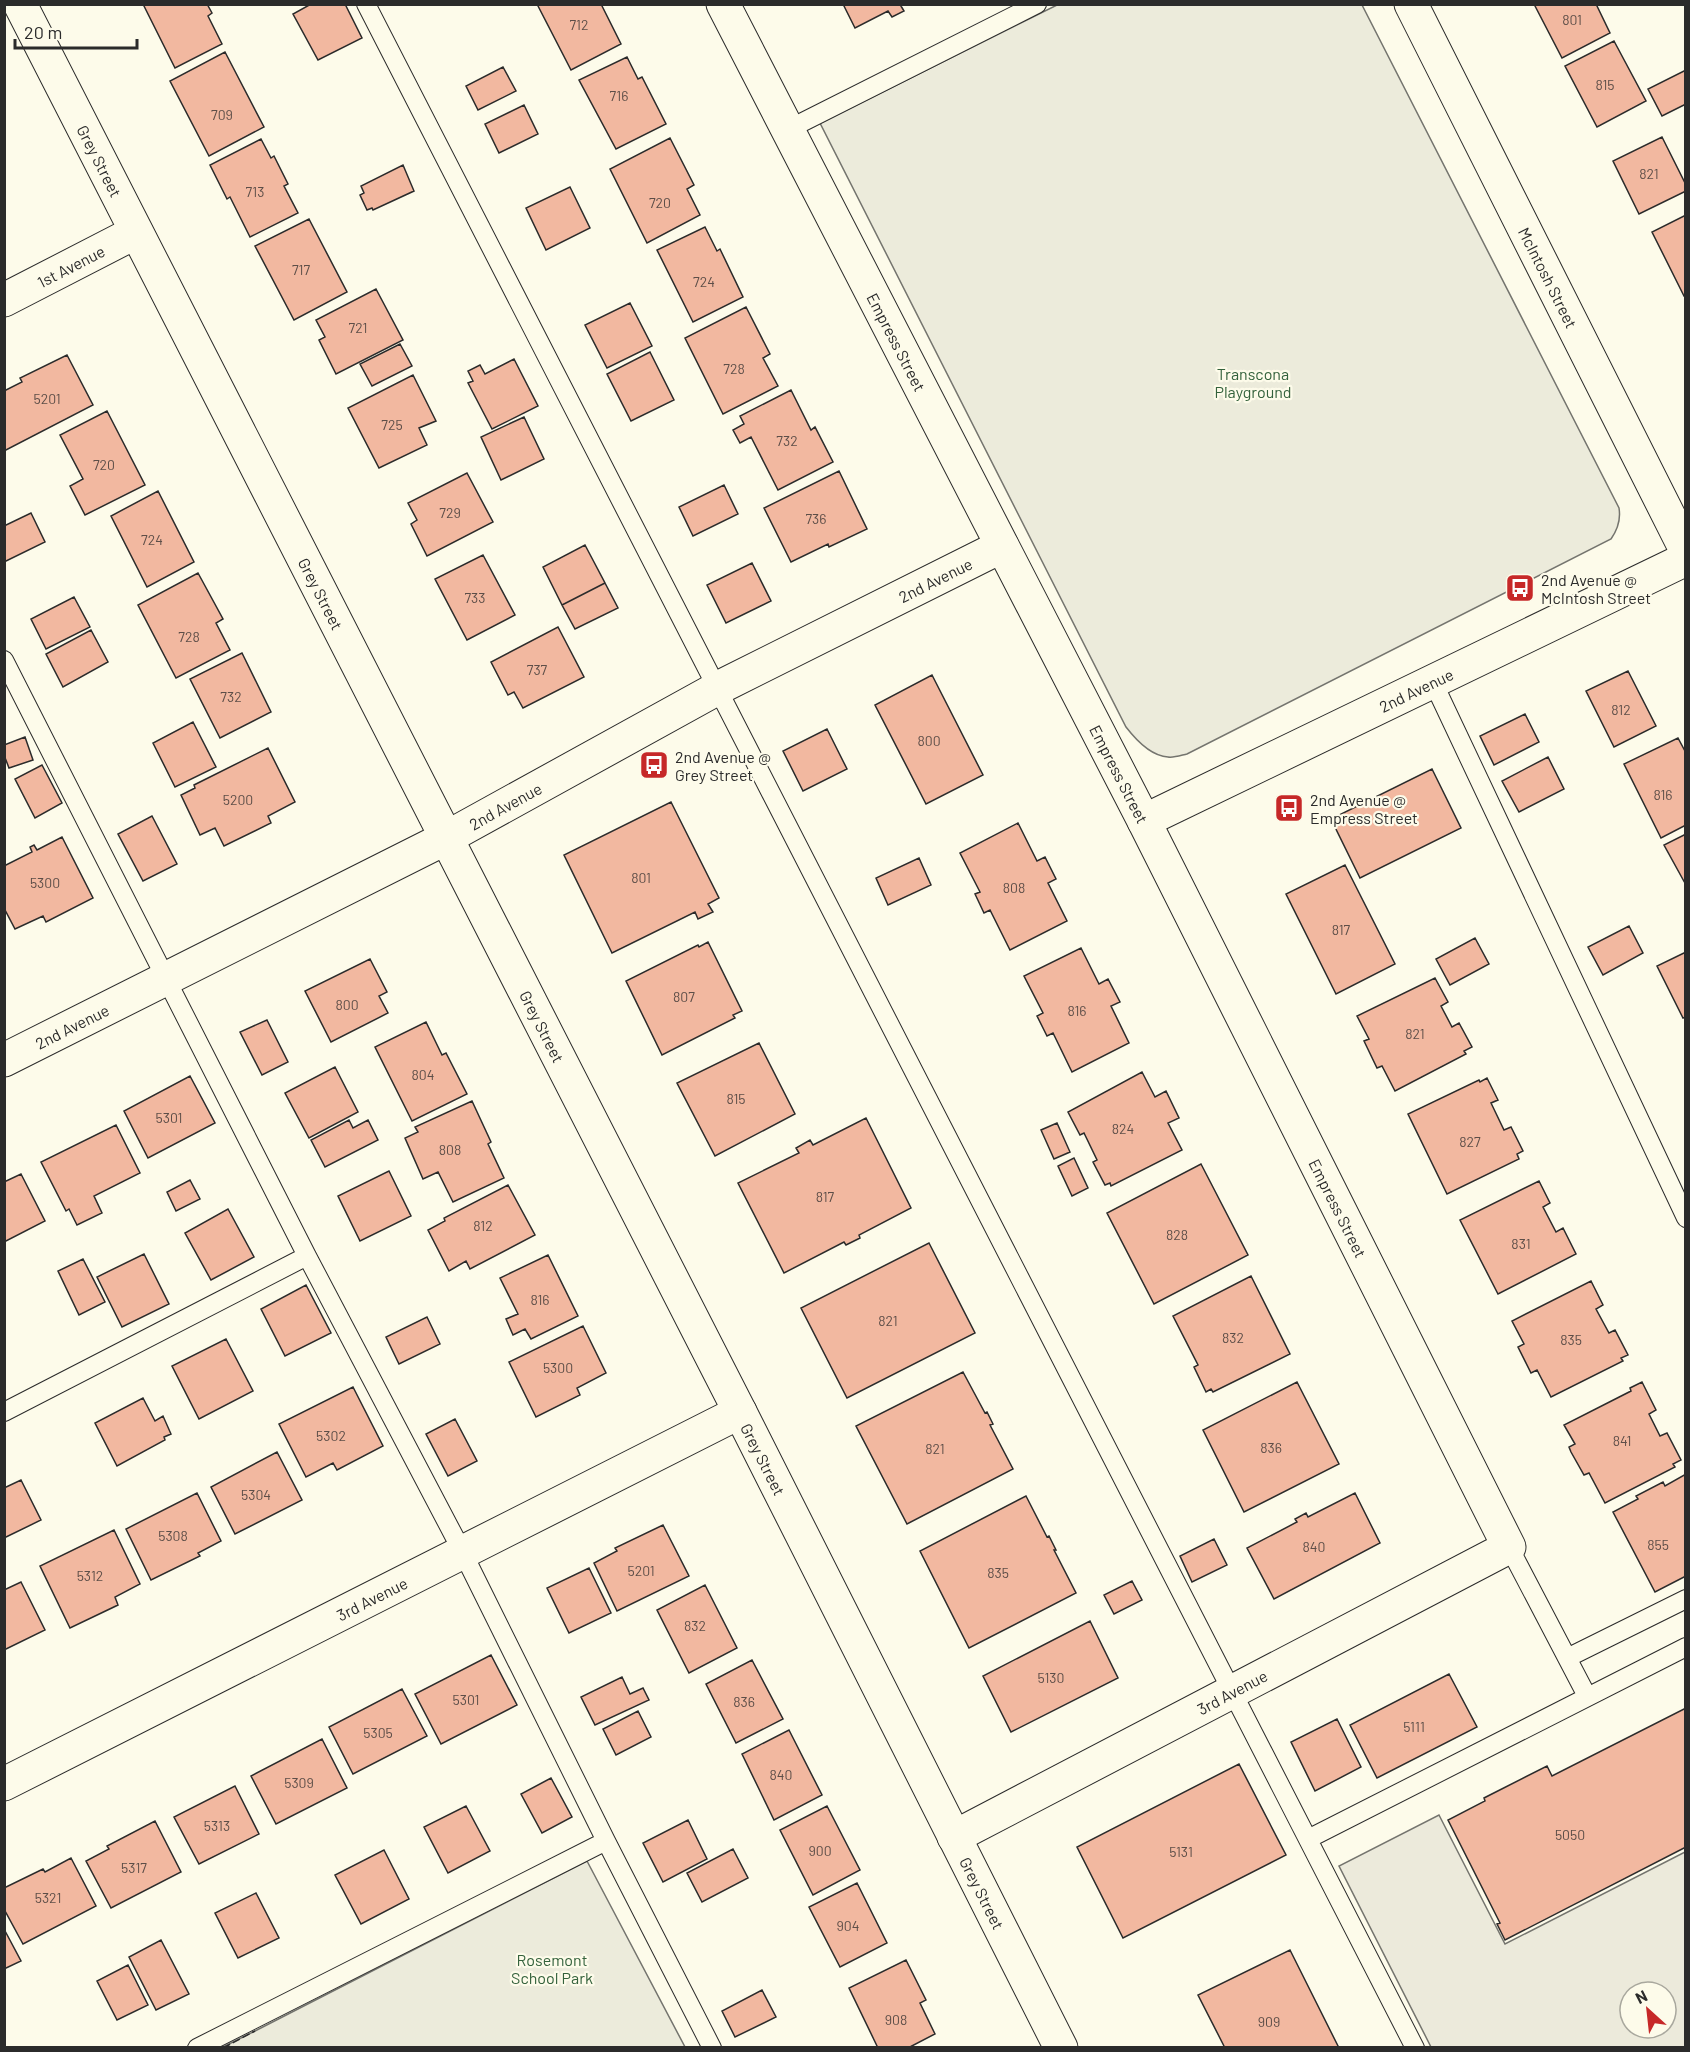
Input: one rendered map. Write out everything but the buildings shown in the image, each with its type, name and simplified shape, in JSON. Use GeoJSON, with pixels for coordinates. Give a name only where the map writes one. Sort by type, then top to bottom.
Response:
{"type":"FeatureCollection","features":[{"type":"Feature","properties":{"kind":"street","name":"Grey Street"},"geometry":{"type":"LineString","coordinates":[[20,4],[740,1412],[1061,2048]]}},
{"type":"Feature","properties":{"kind":"street","name":"Empress Street"},"geometry":{"type":"LineString","coordinates":[[723,4],[1144,821],[1509,1547]]}},
{"type":"Feature","properties":{"kind":"street","name":"McIntosh Street"},"geometry":{"type":"LineString","coordinates":[[1411,4],[1686,550]]}},
{"type":"Feature","properties":{"kind":"street","name":"1st Avenue"},"geometry":{"type":"LineString","coordinates":[[4,300],[136,232]]}},
{"type":"Feature","properties":{"kind":"street","name":"2nd Avenue"},"geometry":{"type":"LineString","coordinates":[[4,1060],[446,838],[718,688],[1002,546]]}},
{"type":"Feature","properties":{"kind":"street","name":"2nd Avenue"},"geometry":{"type":"LineString","coordinates":[[1144,821],[1686,559]]}},
{"type":"Feature","properties":{"kind":"street","name":"3rd Avenue"},"geometry":{"type":"LineString","coordinates":[[4,1784],[740,1412]]}},
{"type":"Feature","properties":{"kind":"street","name":"3rd Avenue"},"geometry":{"type":"LineString","coordinates":[[954,1837],[1509,1547]]}},
{"type":"Feature","properties":{"kind":"lane"},"geometry":{"type":"LineString","coordinates":[[366,4],[1415,2048]]}},
{"type":"Feature","properties":{"kind":"lane"},"geometry":{"type":"LineString","coordinates":[[788,130],[1036,4]]}},
{"type":"Feature","properties":{"kind":"lane"},"geometry":{"type":"LineString","coordinates":[[7,671],[307,1256],[463,1552],[606,1841],[712,2048]]}},
{"type":"Feature","properties":{"kind":"lane"},"geometry":{"type":"LineString","coordinates":[[1433,682],[1686,1218]]}},
{"type":"Feature","properties":{"kind":"lane"},"geometry":{"type":"LineString","coordinates":[[4,1412],[307,1256]]}},
{"type":"Feature","properties":{"kind":"lane"},"geometry":{"type":"LineString","coordinates":[[1509,1547],[1587,1696]]}},
{"type":"Feature","properties":{"kind":"lane"},"geometry":{"type":"LineString","coordinates":[[1567,1658],[1686,1599]]}},
{"type":"Feature","properties":{"kind":"lane"},"geometry":{"type":"LineString","coordinates":[[1308,1839],[1686,1647]]}},
{"type":"Feature","properties":{"kind":"lane"},"geometry":{"type":"LineString","coordinates":[[197,2048],[606,1841]]}},
{"type":"Feature","properties":{"kind":"green space","name":"Transcona Playground"},"geometry":{"type":"Polygon","coordinates":[[[1057,5],[1362,5],[1619,508],[1618,524],[1611,539],[1187,754],[1173,757],[1162,756],[1139,742],[1126,727],[820,123],[1057,5]]]}},
{"type":"Feature","properties":{"kind":"green space","name":"Rosemont School Park"},"geometry":{"type":"Polygon","coordinates":[[[587,1861],[685,2047],[223,2047],[255,2031],[587,1861]]]}},
{"type":"Feature","properties":{"kind":"shaded area"},"geometry":{"type":"Polygon","coordinates":[[[1439,1815],[1505,1944],[1685,1852],[1685,2047],[1431,2047],[1339,1866],[1439,1815]]]}},
{"type":"Feature","properties":{"kind":"fence"},"geometry":{"type":"LineString","coordinates":[[223,2048],[255,2031]]}},
{"type":"Feature","properties":{"kind":"place","name":"2nd Avenue @ McIntosh Street"},"geometry":{"type":"Point","coordinates":[1520,588]}},
{"type":"Feature","properties":{"kind":"place","name":"2nd Avenue @ Grey Street"},"geometry":{"type":"Point","coordinates":[654,765]}},
{"type":"Feature","properties":{"kind":"place","name":"2nd Avenue @ Empress Street"},"geometry":{"type":"Point","coordinates":[1289,808]}}]}
